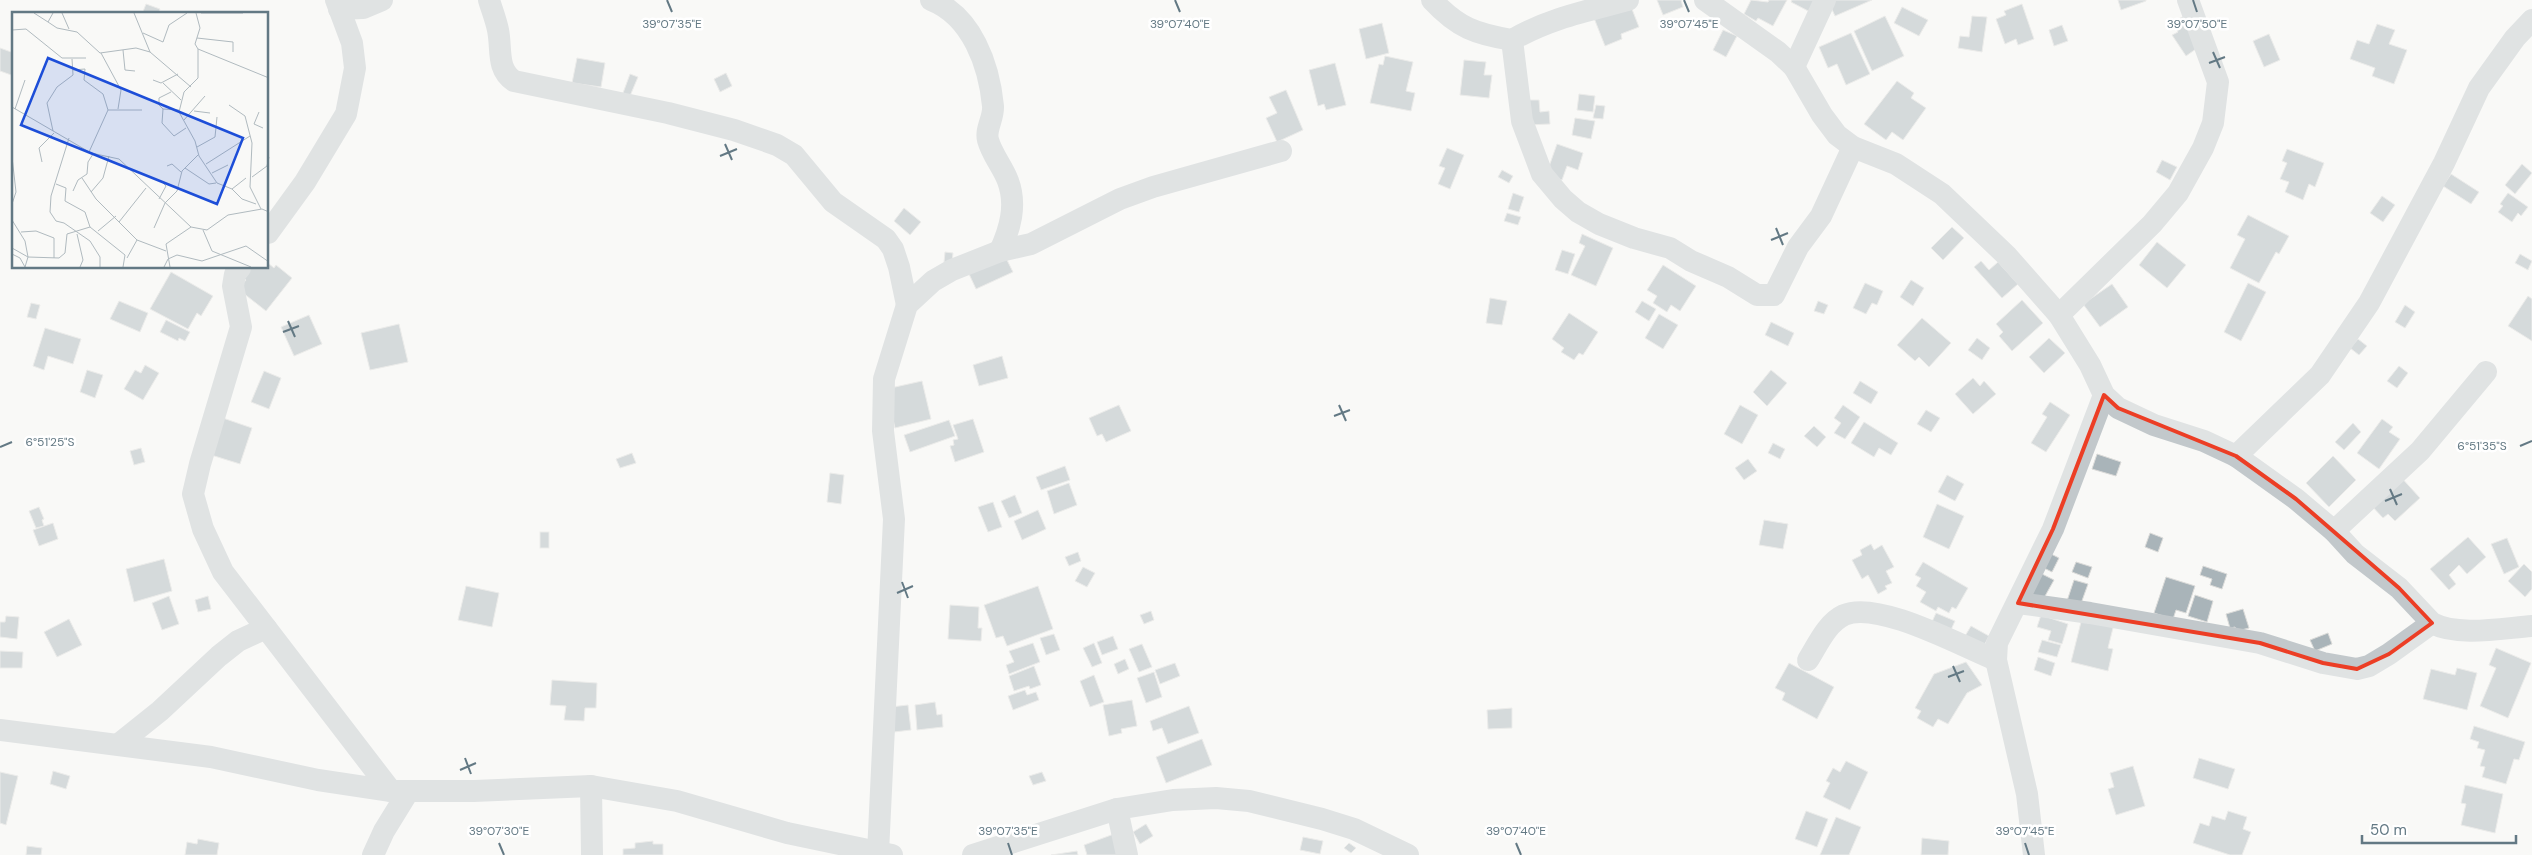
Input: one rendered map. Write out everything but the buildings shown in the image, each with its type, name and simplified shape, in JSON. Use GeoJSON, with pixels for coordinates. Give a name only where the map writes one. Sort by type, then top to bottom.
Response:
{"type":"FeatureCollection","features":[{"type":"Feature","properties":{"kind":"street"},"geometry":{"type":"LineString","coordinates":[[269,232],[305,182],[346,114],[355,68],[352,43],[337,4],[363,8],[382,0]]}},
{"type":"Feature","properties":{"kind":"street"},"geometry":{"type":"LineString","coordinates":[[0,730],[120,743],[211,757],[318,780],[400,791],[590,786],[677,801],[787,833],[886,854],[894,519],[883,431],[884,379],[907,305],[896,258],[886,239],[833,202],[794,155],[777,145],[734,130],[627,103],[514,81],[506,76],[501,66],[499,32],[489,0]]}},
{"type":"Feature","properties":{"kind":"street"},"geometry":{"type":"LineString","coordinates":[[931,0],[943,5],[959,17],[972,34],[987,77],[993,108],[987,138],[1008,180],[1012,194],[1010,230],[1000,251]]}},
{"type":"Feature","properties":{"kind":"street"},"geometry":{"type":"LineString","coordinates":[[1432,0],[1448,16],[1468,30],[1482,35],[1512,40],[1537,25],[1556,18],[1628,0]]}},
{"type":"Feature","properties":{"kind":"street"},"geometry":{"type":"LineString","coordinates":[[1705,0],[1778,52],[1794,67],[1822,115],[1838,135],[1853,147],[1896,164],[1942,194],[2007,256],[2059,315],[2090,365],[2104,395],[2118,408],[2154,424],[2204,441],[2236,456],[2296,499],[2334,531],[2355,554],[2399,588],[2432,623],[2457,631],[2532,626]]}},
{"type":"Feature","properties":{"kind":"street"},"geometry":{"type":"LineString","coordinates":[[1794,67],[1825,0]]}},
{"type":"Feature","properties":{"kind":"street"},"geometry":{"type":"LineString","coordinates":[[2059,315],[2152,224],[2178,193],[2203,148],[2213,123],[2218,82],[2188,0]]}},
{"type":"Feature","properties":{"kind":"street"},"geometry":{"type":"LineString","coordinates":[[2236,456],[2320,374],[2346,338],[2369,303],[2426,198],[2479,88],[2515,38],[2532,20]]}},
{"type":"Feature","properties":{"kind":"street"},"geometry":{"type":"LineString","coordinates":[[1512,40],[1522,121],[1542,174],[1563,199],[1578,212],[1598,224],[1634,238],[1670,248],[1691,261],[1728,277],[1757,295],[1774,295],[1798,247],[1821,216],[1853,147]]}},
{"type":"Feature","properties":{"kind":"street"},"geometry":{"type":"LineString","coordinates":[[907,305],[940,278],[977,259],[1000,251],[1031,244],[1120,199],[1281,151]]}},
{"type":"Feature","properties":{"kind":"street"},"geometry":{"type":"LineString","coordinates":[[239,269],[235,274],[233,286],[241,327],[200,464],[193,494],[203,529],[223,572],[266,628],[400,791]]}},
{"type":"Feature","properties":{"kind":"street"},"geometry":{"type":"LineString","coordinates":[[2334,531],[2420,451],[2486,372]]}},
{"type":"Feature","properties":{"kind":"street"},"geometry":{"type":"LineString","coordinates":[[2034,855],[2027,794],[1996,660],[1997,643],[2053,529],[2104,395]]}},
{"type":"Feature","properties":{"kind":"street"},"geometry":{"type":"LineString","coordinates":[[2018,603],[2090,613],[2260,643],[2323,663],[2357,669],[2369,666],[2389,654],[2432,623]]}},
{"type":"Feature","properties":{"kind":"street"},"geometry":{"type":"LineString","coordinates":[[1808,660],[1830,624],[1843,615],[1860,610],[1881,613],[1908,622],[1996,660]]}},
{"type":"Feature","properties":{"kind":"street"},"geometry":{"type":"LineString","coordinates":[[120,743],[160,711],[218,656],[238,641],[266,628]]}},
{"type":"Feature","properties":{"kind":"street"},"geometry":{"type":"LineString","coordinates":[[590,786],[592,855]]}},
{"type":"Feature","properties":{"kind":"street"},"geometry":{"type":"LineString","coordinates":[[373,855],[400,791]]}},
{"type":"Feature","properties":{"kind":"street"},"geometry":{"type":"LineString","coordinates":[[973,855],[1117,809],[1173,800],[1216,798],[1249,801],[1354,829],[1408,855]]}},
{"type":"Feature","properties":{"kind":"street"},"geometry":{"type":"LineString","coordinates":[[1117,809],[1127,855]]}},
{"type":"Feature","properties":{"kind":"highlighted area"},"geometry":{"type":"Polygon","coordinates":[[[2104,395],[2118,408],[2236,456],[2296,499],[2399,588],[2432,623],[2389,654],[2357,669],[2323,663],[2260,643],[2018,603],[2053,529],[2104,395]]]}}]}
